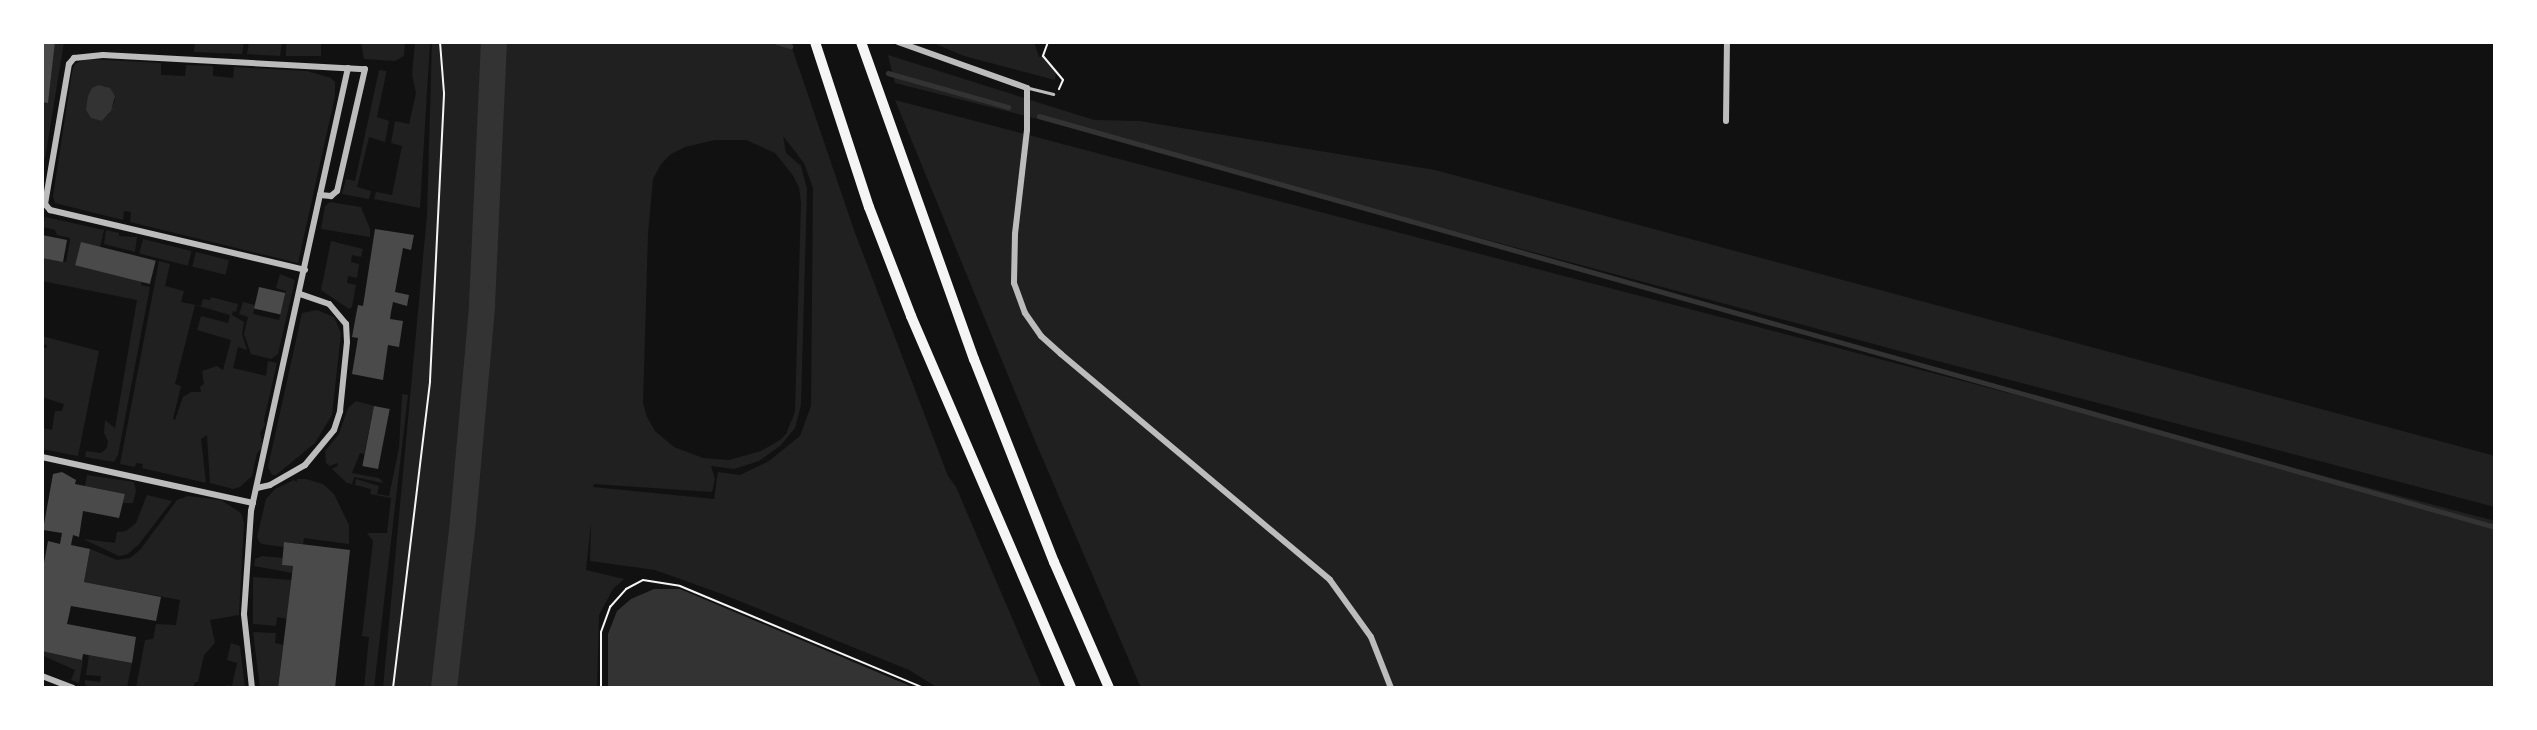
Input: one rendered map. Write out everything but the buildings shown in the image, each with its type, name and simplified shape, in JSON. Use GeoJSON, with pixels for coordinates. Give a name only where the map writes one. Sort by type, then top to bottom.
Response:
{"type":"FeatureCollection","features":[{"type":"Feature","properties":{"kind":"highway"},"geometry":{"type":"LineString","coordinates":[[815,42],[870,207],[911,316],[1071,688]]}},
{"type":"Feature","properties":{"kind":"highway"},"geometry":{"type":"LineString","coordinates":[[861,42],[978,369],[1054,562],[1109,688]]}},
{"type":"Feature","properties":{"kind":"street"},"geometry":{"type":"LineString","coordinates":[[898,42],[1027,88],[1027,130],[1015,234],[1014,283],[1025,313],[1041,336],[1061,354],[1330,580],[1371,637],[1392,688]]}},
{"type":"Feature","properties":{"kind":"street"},"geometry":{"type":"LineString","coordinates":[[1726,121],[1727,42]]}},
{"type":"Feature","properties":{"kind":"street"},"geometry":{"type":"LineString","coordinates":[[305,270],[50,210],[44,205],[69,64],[78,56],[365,69],[337,191],[331,196],[320,195]]}},
{"type":"Feature","properties":{"kind":"street"},"geometry":{"type":"LineString","coordinates":[[252,688],[244,614],[245,571],[253,503],[348,68]]}},
{"type":"Feature","properties":{"kind":"street"},"geometry":{"type":"LineString","coordinates":[[256,488],[270,485],[306,465],[334,430],[340,411],[347,342],[346,324],[328,304],[300,294]]}},
{"type":"Feature","properties":{"kind":"street"},"geometry":{"type":"LineString","coordinates":[[42,457],[253,503]]}},
{"type":"Feature","properties":{"kind":"street"},"geometry":{"type":"LineString","coordinates":[[42,676],[73,688]]}},
{"type":"Feature","properties":{"kind":"lane"},"geometry":{"type":"LineString","coordinates":[[1027,88],[1053,93]]}},
{"type":"Feature","properties":{"kind":"path"},"geometry":{"type":"LineString","coordinates":[[393,688],[430,381],[444,93],[440,42]]}},
{"type":"Feature","properties":{"kind":"path"},"geometry":{"type":"LineString","coordinates":[[1048,42],[1043,56],[1063,80],[1063,85],[1053,93]]}},
{"type":"Feature","properties":{"kind":"path"},"geometry":{"type":"LineString","coordinates":[[601,688],[601,632],[610,607],[626,590],[643,580],[680,586],[924,688]]}},
{"type":"Feature","properties":{"kind":"shaded area"},"geometry":{"type":"Polygon","coordinates":[[[55,42],[64,42],[45,159],[42,159],[42,102],[48,102],[55,42]]]}},
{"type":"Feature","properties":{"kind":"shaded area"},"geometry":{"type":"Polygon","coordinates":[[[195,42],[244,42],[242,54],[194,52],[195,42]]]}},
{"type":"Feature","properties":{"kind":"shaded area"},"geometry":{"type":"Polygon","coordinates":[[[249,42],[282,42],[280,56],[247,54],[249,42]]]}},
{"type":"Feature","properties":{"kind":"shaded area"},"geometry":{"type":"Polygon","coordinates":[[[286,42],[321,42],[321,56],[286,56],[286,42]]]}},
{"type":"Feature","properties":{"kind":"shaded area"},"geometry":{"type":"Polygon","coordinates":[[[361,42],[405,42],[404,56],[395,61],[364,59],[361,42]]]}},
{"type":"Feature","properties":{"kind":"shaded area"},"geometry":{"type":"Polygon","coordinates":[[[415,42],[430,42],[420,208],[374,199],[376,192],[392,195],[402,146],[391,143],[395,121],[409,124],[416,93],[412,74],[415,42]]]}},
{"type":"Feature","properties":{"kind":"shaded area"},"geometry":{"type":"Polygon","coordinates":[[[432,42],[790,42],[855,233],[948,476],[956,487],[1042,688],[938,688],[909,670],[722,594],[655,570],[590,561],[591,523],[586,570],[624,579],[613,589],[599,615],[597,688],[383,688],[427,215],[432,42]],[[783,136],[786,153],[801,166],[807,189],[801,405],[795,428],[780,446],[759,461],[734,469],[711,466],[715,479],[712,492],[594,484],[593,487],[714,499],[718,472],[740,475],[769,461],[800,436],[811,406],[813,188],[804,163],[783,136]],[[715,140],[685,147],[671,154],[661,164],[653,179],[648,234],[643,403],[647,417],[655,431],[674,447],[703,458],[729,460],[761,451],[780,440],[786,434],[795,412],[801,202],[799,187],[775,153],[746,140],[715,140]]]}},
{"type":"Feature","properties":{"kind":"shaded area"},"geometry":{"type":"Polygon","coordinates":[[[931,42],[1034,42],[1039,57],[1043,57],[1056,72],[1055,80],[964,56],[931,42]]]}},
{"type":"Feature","properties":{"kind":"shaded area"},"geometry":{"type":"Polygon","coordinates":[[[888,55],[1094,120],[1139,121],[1435,170],[2495,456],[2495,507],[1922,357],[1058,124],[895,83],[888,55]]]}},
{"type":"Feature","properties":{"kind":"shaded area"},"geometry":{"type":"Polygon","coordinates":[[[85,59],[161,63],[161,75],[185,76],[186,65],[213,66],[213,76],[233,78],[234,67],[307,71],[331,78],[335,82],[335,96],[298,263],[130,222],[131,212],[124,211],[123,220],[55,203],[53,196],[75,64],[85,59]],[[99,85],[91,91],[102,121],[109,114],[115,100],[107,87],[99,85]]]}},
{"type":"Feature","properties":{"kind":"shaded area"},"geometry":{"type":"Polygon","coordinates":[[[379,70],[386,71],[386,74],[377,117],[389,121],[385,142],[369,137],[357,187],[371,191],[369,199],[342,194],[346,179],[355,181],[379,70]]]}},
{"type":"Feature","properties":{"kind":"shaded area"},"geometry":{"type":"Polygon","coordinates":[[[99,85],[110,88],[115,96],[111,111],[102,121],[91,118],[86,110],[92,88],[99,85]]]}},
{"type":"Feature","properties":{"kind":"shaded area"},"geometry":{"type":"Polygon","coordinates":[[[895,100],[2495,521],[2495,688],[1141,688],[1033,436],[895,100]]]}},
{"type":"Feature","properties":{"kind":"shaded area"},"geometry":{"type":"Polygon","coordinates":[[[330,202],[361,207],[370,229],[370,237],[321,229],[325,206],[330,202]]]}},
{"type":"Feature","properties":{"kind":"shaded area"},"geometry":{"type":"Polygon","coordinates":[[[45,217],[104,230],[100,247],[76,265],[142,280],[141,285],[150,287],[118,455],[114,462],[85,457],[86,451],[101,453],[107,448],[108,441],[104,433],[105,420],[115,428],[137,300],[42,281],[42,258],[66,262],[70,241],[70,238],[57,235],[55,230],[43,227],[45,217]]]}},
{"type":"Feature","properties":{"kind":"shaded area"},"geometry":{"type":"Polygon","coordinates":[[[106,230],[119,233],[119,236],[137,237],[135,252],[104,244],[106,230]]]}},
{"type":"Feature","properties":{"kind":"shaded area"},"geometry":{"type":"Polygon","coordinates":[[[143,239],[192,251],[188,266],[139,254],[143,239]]]}},
{"type":"Feature","properties":{"kind":"shaded area"},"geometry":{"type":"Polygon","coordinates":[[[331,241],[363,249],[361,257],[352,255],[351,262],[359,264],[357,278],[348,276],[347,283],[356,285],[352,307],[349,309],[321,290],[331,241]]]}},
{"type":"Feature","properties":{"kind":"shaded area"},"geometry":{"type":"Polygon","coordinates":[[[196,252],[229,260],[225,275],[192,267],[196,252]]]}},
{"type":"Feature","properties":{"kind":"shaded area"},"geometry":{"type":"Polygon","coordinates":[[[159,261],[170,264],[165,286],[184,291],[181,302],[201,306],[203,299],[210,300],[211,297],[238,304],[236,312],[233,311],[232,315],[244,322],[242,334],[247,350],[238,347],[233,368],[266,376],[268,361],[277,363],[264,420],[265,425],[260,433],[263,447],[257,453],[252,476],[240,487],[233,489],[210,483],[207,435],[201,439],[206,483],[142,468],[143,464],[136,463],[135,467],[120,464],[159,261]],[[195,305],[175,384],[181,386],[173,419],[175,420],[183,397],[191,392],[201,392],[200,387],[204,384],[202,371],[217,366],[223,370],[231,340],[197,330],[201,316],[228,323],[230,315],[195,305]]]}},
{"type":"Feature","properties":{"kind":"shaded area"},"geometry":{"type":"Polygon","coordinates":[[[280,274],[295,280],[278,354],[271,359],[251,354],[244,334],[248,317],[239,314],[243,302],[255,305],[253,314],[279,320],[286,291],[276,288],[280,274]]]}},
{"type":"Feature","properties":{"kind":"shaded area"},"geometry":{"type":"Polygon","coordinates":[[[317,310],[334,317],[341,333],[332,415],[315,443],[276,475],[272,475],[268,467],[302,313],[317,310]]]}},
{"type":"Feature","properties":{"kind":"shaded area"},"geometry":{"type":"Polygon","coordinates":[[[42,336],[99,351],[78,456],[42,449],[42,428],[52,430],[55,411],[62,411],[64,404],[42,397],[42,352],[47,345],[42,344],[42,336]]]}},
{"type":"Feature","properties":{"kind":"shaded area"},"geometry":{"type":"Polygon","coordinates":[[[402,394],[408,395],[374,688],[364,688],[369,637],[362,636],[373,541],[367,533],[387,533],[391,498],[370,494],[371,489],[355,485],[356,479],[379,486],[377,494],[389,496],[399,448],[402,394]]]}},
{"type":"Feature","properties":{"kind":"shaded area"},"geometry":{"type":"Polygon","coordinates":[[[356,401],[374,406],[364,454],[360,453],[352,473],[379,478],[384,483],[354,477],[352,484],[347,483],[332,469],[338,466],[337,463],[330,466],[326,463],[325,451],[339,434],[348,408],[356,401]]]}},
{"type":"Feature","properties":{"kind":"shaded area"},"geometry":{"type":"Polygon","coordinates":[[[87,475],[134,482],[136,491],[133,503],[123,503],[125,494],[85,486],[87,475]]]}},
{"type":"Feature","properties":{"kind":"shaded area"},"geometry":{"type":"Polygon","coordinates":[[[297,479],[323,484],[334,494],[349,525],[349,544],[304,538],[303,544],[284,542],[284,547],[259,542],[257,537],[266,499],[275,489],[294,480],[297,482],[297,479]]]}},
{"type":"Feature","properties":{"kind":"shaded area"},"geometry":{"type":"Polygon","coordinates":[[[147,495],[172,501],[140,543],[128,554],[119,556],[83,539],[115,543],[117,532],[126,531],[136,523],[147,495]]]}},
{"type":"Feature","properties":{"kind":"shaded area"},"geometry":{"type":"Polygon","coordinates":[[[188,496],[221,500],[241,513],[244,523],[239,615],[210,620],[215,643],[204,655],[198,682],[195,682],[193,688],[136,688],[145,640],[153,639],[156,624],[176,625],[180,600],[84,582],[90,549],[117,560],[130,558],[140,550],[177,500],[188,496]]]}},
{"type":"Feature","properties":{"kind":"shaded area"},"geometry":{"type":"Polygon","coordinates":[[[262,556],[283,558],[282,565],[293,566],[292,573],[254,566],[255,559],[262,556]]]}},
{"type":"Feature","properties":{"kind":"shaded area"},"geometry":{"type":"Polygon","coordinates":[[[253,577],[291,580],[287,619],[277,617],[276,626],[253,624],[253,577]]]}},
{"type":"Feature","properties":{"kind":"shaded area"},"geometry":{"type":"Polygon","coordinates":[[[654,589],[680,589],[915,688],[608,688],[608,634],[617,611],[631,599],[654,589]]]}},
{"type":"Feature","properties":{"kind":"shaded area"},"geometry":{"type":"Polygon","coordinates":[[[253,632],[276,633],[275,643],[283,645],[278,688],[260,688],[253,632]]]}},
{"type":"Feature","properties":{"kind":"shaded area"},"geometry":{"type":"Polygon","coordinates":[[[231,643],[240,646],[245,688],[226,688],[227,685],[232,686],[237,663],[227,660],[231,643]]]}},
{"type":"Feature","properties":{"kind":"shaded area"},"geometry":{"type":"Polygon","coordinates":[[[42,651],[83,660],[79,683],[71,680],[75,670],[44,656],[42,660],[42,651]]]}},
{"type":"Feature","properties":{"kind":"shaded area"},"geometry":{"type":"Polygon","coordinates":[[[89,655],[132,663],[127,687],[94,688],[85,685],[85,680],[100,682],[101,676],[86,675],[89,655]]]}},
{"type":"Feature","properties":{"kind":"waterway"},"geometry":{"type":"LineString","coordinates":[[444,688],[463,520],[482,305],[494,42]]}},
{"type":"Feature","properties":{"kind":"waterway"},"geometry":{"type":"LineString","coordinates":[[777,42],[790,46]]}},
{"type":"Feature","properties":{"kind":"waterway"},"geometry":{"type":"LineString","coordinates":[[888,73],[1008,107]]}},
{"type":"Feature","properties":{"kind":"waterway"},"geometry":{"type":"LineString","coordinates":[[1039,116],[2495,527]]}}]}
